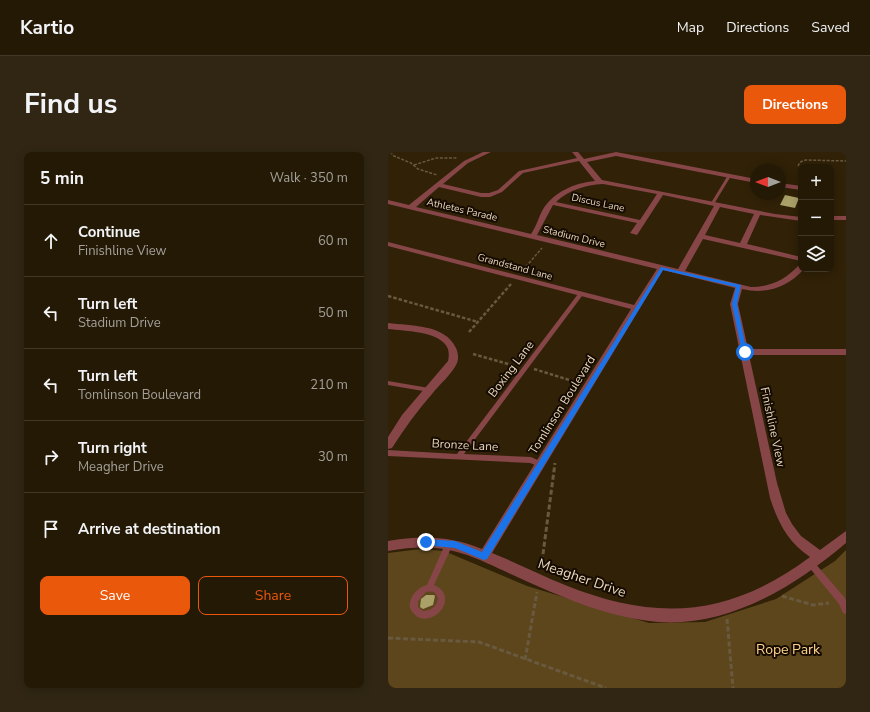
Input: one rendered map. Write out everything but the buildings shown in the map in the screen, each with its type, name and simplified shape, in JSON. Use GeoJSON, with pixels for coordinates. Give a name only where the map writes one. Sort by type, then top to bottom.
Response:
{"type":"FeatureCollection","features":[{"type":"Feature","properties":{"kind":"street"},"geometry":{"type":"LineString","coordinates":[[410,208],[469,160],[488,152]]}},
{"type":"Feature","properties":{"kind":"street"},"geometry":{"type":"LineString","coordinates":[[575,152],[600,182]]}},
{"type":"Feature","properties":{"kind":"street"},"geometry":{"type":"LineString","coordinates":[[438,185],[480,195],[490,195],[500,191],[521,172],[616,154],[750,180]]}},
{"type":"Feature","properties":{"kind":"street","name":"Stadium Drive"},"geometry":{"type":"LineString","coordinates":[[798,220],[600,182],[577,187],[560,196],[551,203],[539,228],[532,237],[739,286],[760,289],[775,286],[789,280],[798,271]]}},
{"type":"Feature","properties":{"kind":"street"},"geometry":{"type":"LineString","coordinates":[[786,186],[798,188]]}},
{"type":"Feature","properties":{"kind":"street"},"geometry":{"type":"LineString","coordinates":[[634,233],[662,193]]}},
{"type":"Feature","properties":{"kind":"street","name":"Athletes Parade"},"geometry":{"type":"LineString","coordinates":[[388,202],[532,237]]}},
{"type":"Feature","properties":{"kind":"street","name":"Discus Lane"},"geometry":{"type":"LineString","coordinates":[[551,203],[641,222]]}},
{"type":"Feature","properties":{"kind":"street"},"geometry":{"type":"LineString","coordinates":[[680,272],[716,204]]}},
{"type":"Feature","properties":{"kind":"street"},"geometry":{"type":"LineString","coordinates":[[743,245],[758,213]]}},
{"type":"Feature","properties":{"kind":"street"},"geometry":{"type":"LineString","coordinates":[[834,218],[846,218]]}},
{"type":"Feature","properties":{"kind":"street"},"geometry":{"type":"LineString","coordinates":[[700,236],[798,258]]}},
{"type":"Feature","properties":{"kind":"street","name":"Grandstand Lane"},"geometry":{"type":"LineString","coordinates":[[388,244],[580,295],[637,308]]}},
{"type":"Feature","properties":{"kind":"street","name":"Tomlinson Boulevard"},"geometry":{"type":"LineString","coordinates":[[484,556],[661,268]]}},
{"type":"Feature","properties":{"kind":"street","name":"Finishline View"},"geometry":{"type":"LineString","coordinates":[[739,286],[734,304],[772,483],[786,525],[815,561]]}},
{"type":"Feature","properties":{"kind":"street"},"geometry":{"type":"LineString","coordinates":[[388,326],[431,333],[444,338],[454,349],[453,362],[406,418],[388,445]]}},
{"type":"Feature","properties":{"kind":"street"},"geometry":{"type":"LineString","coordinates":[[745,352],[846,352]]}},
{"type":"Feature","properties":{"kind":"street","name":"Meagher Drive"},"geometry":{"type":"LineString","coordinates":[[388,546],[406,543],[449,544],[484,556],[539,580],[596,602],[655,614],[677,616],[726,607],[758,596],[815,561],[846,536]]}},
{"type":"Feature","properties":{"kind":"lane"},"geometry":{"type":"LineString","coordinates":[[716,204],[729,176]]}},
{"type":"Feature","properties":{"kind":"lane","name":"Boxing Lane"},"geometry":{"type":"LineString","coordinates":[[460,456],[580,295]]}},
{"type":"Feature","properties":{"kind":"lane"},"geometry":{"type":"LineString","coordinates":[[388,383],[429,390]]}},
{"type":"Feature","properties":{"kind":"lane","name":"Bronze Lane"},"geometry":{"type":"LineString","coordinates":[[388,453],[531,460],[540,464]]}},
{"type":"Feature","properties":{"kind":"lane"},"geometry":{"type":"LineString","coordinates":[[429,588],[449,544]]}},
{"type":"Feature","properties":{"kind":"lane"},"geometry":{"type":"LineString","coordinates":[[815,561],[842,601],[846,610]]}},
{"type":"Feature","properties":{"kind":"path"},"geometry":{"type":"LineString","coordinates":[[390,152],[394,156],[414,165],[418,169],[434,173],[440,178]]}},
{"type":"Feature","properties":{"kind":"path"},"geometry":{"type":"LineString","coordinates":[[414,165],[436,158],[460,158]]}},
{"type":"Feature","properties":{"kind":"path"},"geometry":{"type":"LineString","coordinates":[[799,164],[800,162],[806,160],[846,161]]}},
{"type":"Feature","properties":{"kind":"path"},"geometry":{"type":"LineString","coordinates":[[519,275],[542,248]]}},
{"type":"Feature","properties":{"kind":"path"},"geometry":{"type":"LineString","coordinates":[[469,332],[514,281]]}},
{"type":"Feature","properties":{"kind":"path"},"geometry":{"type":"LineString","coordinates":[[388,296],[478,322]]}},
{"type":"Feature","properties":{"kind":"path"},"geometry":{"type":"LineString","coordinates":[[525,660],[539,580],[556,459]]}},
{"type":"Feature","properties":{"kind":"path"},"geometry":{"type":"LineString","coordinates":[[771,589],[780,596],[812,605],[842,601]]}},
{"type":"Feature","properties":{"kind":"path"},"geometry":{"type":"LineString","coordinates":[[726,607],[733,688]]}},
{"type":"Feature","properties":{"kind":"path"},"geometry":{"type":"LineString","coordinates":[[388,638],[479,642],[525,660],[606,688]]}},
{"type":"Feature","properties":{"kind":"green space","name":"Rope Park"},"geometry":{"type":"Polygon","coordinates":[[[421,549],[444,551],[527,586],[649,623],[705,622],[776,599],[835,561],[846,550],[846,688],[388,688],[388,553],[421,549]]]}},
{"type":"Feature","properties":{"kind":"route"},"geometry":{"type":"LineString","coordinates":[[426,542],[455,545],[484,556],[661,268],[739,286],[734,304],[745,352]]}}]}
